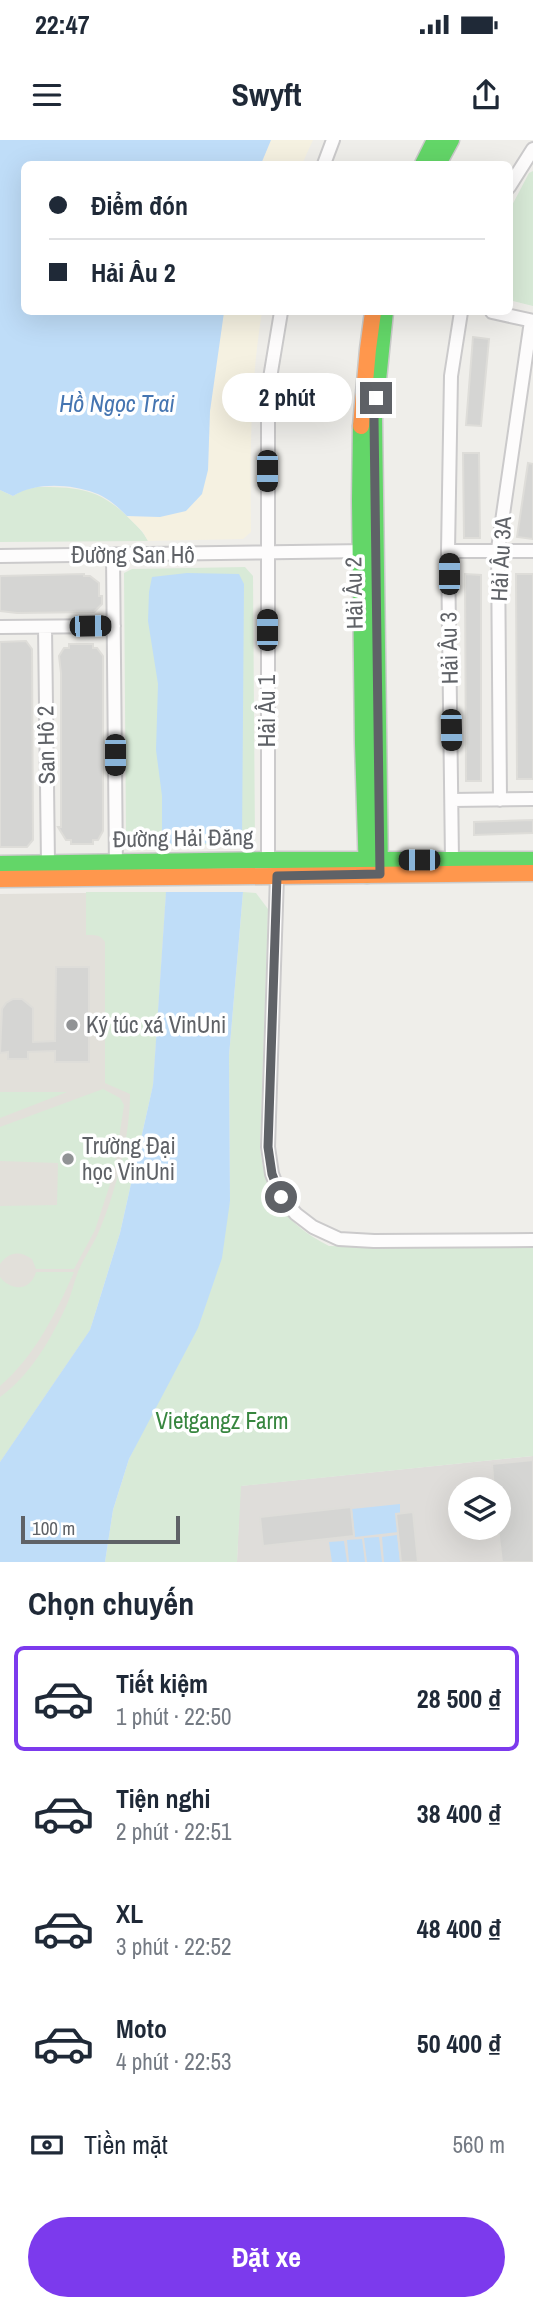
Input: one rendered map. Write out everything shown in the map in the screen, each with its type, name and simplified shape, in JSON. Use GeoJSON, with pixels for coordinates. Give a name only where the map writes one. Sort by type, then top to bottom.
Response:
{"type":"FeatureCollection","features":[{"type":"Feature","properties":{"kind":"street"},"geometry":{"type":"LineString","coordinates":[[325,161],[333,140]]}},
{"type":"Feature","properties":{"kind":"street"},"geometry":{"type":"LineString","coordinates":[[424,161],[435,140]]}},
{"type":"Feature","properties":{"kind":"street"},"geometry":{"type":"LineString","coordinates":[[440,161],[451,140]]}},
{"type":"Feature","properties":{"kind":"street"},"geometry":{"type":"LineString","coordinates":[[513,181],[533,149]]}},
{"type":"Feature","properties":{"kind":"street","name":"Hải Âu 1"},"geometry":{"type":"LineString","coordinates":[[268,860],[268,390],[280,315]]}},
{"type":"Feature","properties":{"kind":"street","name":"Hải Âu 2"},"geometry":{"type":"LineString","coordinates":[[373,315],[363,383],[369,551],[373,867]]}},
{"type":"Feature","properties":{"kind":"street","name":"Hải Âu 2"},"geometry":{"type":"LineString","coordinates":[[369,551],[374,419],[385,315]]}},
{"type":"Feature","properties":{"kind":"street","name":"Hải Âu 3"},"geometry":{"type":"LineString","coordinates":[[452,860],[448,551],[451,376],[461,315]]}},
{"type":"Feature","properties":{"kind":"street"},"geometry":{"type":"LineString","coordinates":[[505,315],[532,321]]}},
{"type":"Feature","properties":{"kind":"street","name":"Hải Âu 3A"},"geometry":{"type":"LineString","coordinates":[[500,800],[498,550],[532,321]]}},
{"type":"Feature","properties":{"kind":"street","name":"Đường San Hô"},"geometry":{"type":"LineString","coordinates":[[0,556],[369,551]]}},
{"type":"Feature","properties":{"kind":"street"},"geometry":{"type":"LineString","coordinates":[[448,551],[533,551]]}},
{"type":"Feature","properties":{"kind":"street"},"geometry":{"type":"LineString","coordinates":[[114,555],[116,870]]}},
{"type":"Feature","properties":{"kind":"street"},"geometry":{"type":"LineString","coordinates":[[0,627],[114,626]]}},
{"type":"Feature","properties":{"kind":"street","name":"San Hô 2"},"geometry":{"type":"LineString","coordinates":[[45,627],[48,863]]}},
{"type":"Feature","properties":{"kind":"street"},"geometry":{"type":"LineString","coordinates":[[452,800],[533,799]]}},
{"type":"Feature","properties":{"kind":"street","name":"Đường Hải Đăng"},"geometry":{"type":"LineString","coordinates":[[0,879],[268,860],[373,867]]}},
{"type":"Feature","properties":{"kind":"street"},"geometry":{"type":"LineString","coordinates":[[373,867],[452,860],[533,860]]}},
{"type":"Feature","properties":{"kind":"street","name":"Đường Hải Đăng"},"geometry":{"type":"LineString","coordinates":[[0,864],[48,863],[116,870],[277,876],[373,867]]}},
{"type":"Feature","properties":{"kind":"street"},"geometry":{"type":"LineString","coordinates":[[373,867],[533,873]]}},
{"type":"Feature","properties":{"kind":"street"},"geometry":{"type":"LineString","coordinates":[[277,876],[268,1147],[272,1174],[281,1197],[296,1214],[313,1227],[339,1239],[533,1240]]}},
{"type":"Feature","properties":{"kind":"shaded area","name":"Trường Đại học VinUni"},"geometry":{"type":"Polygon","coordinates":[[[166,892],[153,1085],[90,1330],[0,1462],[0,894],[166,892]]]}},
{"type":"Feature","properties":{"kind":"shaded area"},"geometry":{"type":"Polygon","coordinates":[[[533,1456],[533,1562],[237,1562],[240,1486],[533,1456]]]}},
{"type":"Feature","properties":{"kind":"green space"},"geometry":{"type":"Polygon","coordinates":[[[533,171],[533,306],[513,301],[513,203],[529,173],[533,171]]]}},
{"type":"Feature","properties":{"kind":"green space"},"geometry":{"type":"Polygon","coordinates":[[[37,487],[75,489],[96,495],[127,516],[148,541],[0,542],[0,490],[13,496],[23,490],[37,487]]]}},
{"type":"Feature","properties":{"kind":"green space"},"geometry":{"type":"Polygon","coordinates":[[[245,567],[253,576],[255,844],[139,846],[126,834],[124,573],[132,569],[245,567]]]}},
{"type":"Feature","properties":{"kind":"green space"},"geometry":{"type":"Polygon","coordinates":[[[86,892],[166,892],[153,1085],[120,1233],[90,1330],[0,1462],[0,1397],[22,1378],[48,1341],[62,1315],[78,1272],[106,1214],[117,1181],[128,1127],[130,1094],[105,1083],[105,942],[99,936],[86,935],[86,892]]]}},
{"type":"Feature","properties":{"kind":"green space","name":"Vietgangz Farm"},"geometry":{"type":"Polygon","coordinates":[[[243,892],[256,893],[268,909],[260,1148],[273,1194],[290,1218],[329,1246],[533,1248],[533,1456],[241,1486],[237,1562],[105,1562],[113,1510],[129,1459],[153,1410],[230,1201],[229,1056],[243,892]]]}},
{"type":"Feature","properties":{"kind":"green space"},"geometry":{"type":"Polygon","coordinates":[[[103,1089],[120,1098],[124,1105],[114,1172],[95,1230],[74,1269],[36,1269],[32,1259],[19,1253],[10,1255],[0,1264],[0,1206],[57,1205],[58,1163],[0,1161],[0,1127],[103,1089]]]}},
{"type":"Feature","properties":{"kind":"green space"},"geometry":{"type":"Polygon","coordinates":[[[0,1092],[67,1092],[0,1118],[0,1092]]]}},
{"type":"Feature","properties":{"kind":"green space"},"geometry":{"type":"Polygon","coordinates":[[[36,1272],[74,1272],[34,1348],[0,1386],[0,1277],[9,1285],[20,1287],[29,1283],[36,1272]]]}},
{"type":"Feature","properties":{"kind":"sand"},"geometry":{"type":"Polygon","coordinates":[[[271,140],[313,140],[303,161],[262,161],[271,140]]]}},
{"type":"Feature","properties":{"kind":"sand"},"geometry":{"type":"Polygon","coordinates":[[[224,315],[262,315],[253,394],[251,532],[243,539],[148,541],[127,516],[160,517],[208,470],[210,411],[224,315]]]}},
{"type":"Feature","properties":{"kind":"water","name":"Hồ Ngọc Trai"},"geometry":{"type":"Polygon","coordinates":[[[0,140],[271,140],[262,161],[21,161],[21,315],[224,315],[210,411],[208,470],[202,494],[186,511],[160,517],[127,516],[104,497],[75,488],[32,488],[13,496],[0,490],[0,140]]]}},
{"type":"Feature","properties":{"kind":"water"},"geometry":{"type":"Polygon","coordinates":[[[187,573],[239,574],[244,584],[242,843],[162,844],[162,796],[156,750],[158,684],[148,621],[149,592],[152,577],[187,573]]]}},
{"type":"Feature","properties":{"kind":"water"},"geometry":{"type":"Polygon","coordinates":[[[166,892],[243,892],[229,1056],[230,1201],[222,1258],[198,1328],[129,1459],[113,1510],[105,1562],[0,1562],[0,1462],[90,1330],[120,1233],[153,1085],[166,892]]]}},
{"type":"Feature","properties":{"kind":"water"},"geometry":{"type":"Polygon","coordinates":[[[400,1504],[400,1513],[396,1514],[398,1532],[355,1537],[352,1509],[400,1504]]]}},
{"type":"Feature","properties":{"kind":"water"},"geometry":{"type":"Polygon","coordinates":[[[397,1535],[400,1562],[384,1562],[382,1537],[397,1535]]]}},
{"type":"Feature","properties":{"kind":"water"},"geometry":{"type":"Polygon","coordinates":[[[379,1537],[382,1562],[367,1562],[364,1538],[379,1537]]]}},
{"type":"Feature","properties":{"kind":"water"},"geometry":{"type":"Polygon","coordinates":[[[362,1539],[365,1562],[349,1562],[347,1540],[362,1539]]]}},
{"type":"Feature","properties":{"kind":"water"},"geometry":{"type":"Polygon","coordinates":[[[344,1541],[347,1562],[332,1562],[329,1542],[344,1541]]]}},
{"type":"Feature","properties":{"kind":"building"},"geometry":{"type":"Polygon","coordinates":[[[473,337],[489,339],[481,426],[466,425],[473,337]]]}},
{"type":"Feature","properties":{"kind":"building"},"geometry":{"type":"Polygon","coordinates":[[[463,453],[479,453],[480,538],[464,538],[463,453]]]}},
{"type":"Feature","properties":{"kind":"building"},"geometry":{"type":"Polygon","coordinates":[[[528,463],[533,464],[533,539],[517,537],[528,463]]]}},
{"type":"Feature","properties":{"kind":"building"},"geometry":{"type":"Polygon","coordinates":[[[84,574],[99,583],[102,604],[94,612],[0,611],[0,576],[84,574]]]}},
{"type":"Feature","properties":{"kind":"building"},"geometry":{"type":"Polygon","coordinates":[[[465,574],[481,575],[481,781],[466,781],[465,574]]]}},
{"type":"Feature","properties":{"kind":"building"},"geometry":{"type":"Polygon","coordinates":[[[516,574],[533,574],[533,779],[517,779],[516,574]]]}},
{"type":"Feature","properties":{"kind":"building"},"geometry":{"type":"Polygon","coordinates":[[[26,641],[32,649],[33,840],[27,847],[0,847],[0,642],[26,641]]]}},
{"type":"Feature","properties":{"kind":"building"},"geometry":{"type":"Polygon","coordinates":[[[69,644],[93,644],[93,648],[97,648],[103,656],[103,831],[98,840],[93,840],[93,844],[71,844],[71,840],[66,840],[58,827],[61,827],[59,656],[64,648],[69,648],[69,644]]]}},
{"type":"Feature","properties":{"kind":"building"},"geometry":{"type":"Polygon","coordinates":[[[533,820],[533,833],[474,835],[474,822],[533,820]]]}},
{"type":"Feature","properties":{"kind":"building","name":"Ký túc xá VinUni"},"geometry":{"type":"Polygon","coordinates":[[[56,967],[89,967],[89,1062],[55,1062],[55,1051],[28,1052],[28,1059],[8,1059],[8,1052],[0,1053],[2,1009],[13,999],[22,999],[33,1008],[33,1042],[55,1041],[56,967]]]}},
{"type":"Feature","properties":{"kind":"building"},"geometry":{"type":"Polygon","coordinates":[[[533,1460],[533,1562],[502,1562],[499,1540],[511,1540],[511,1477],[493,1477],[492,1464],[533,1460]]]}},
{"type":"Feature","properties":{"kind":"building"},"geometry":{"type":"Polygon","coordinates":[[[351,1507],[354,1536],[263,1546],[260,1517],[351,1507]]]}},
{"type":"Feature","properties":{"kind":"building"},"geometry":{"type":"Polygon","coordinates":[[[413,1512],[418,1562],[401,1562],[396,1514],[413,1512]]]}},
{"type":"Feature","properties":{"kind":"traffic: fast"},"geometry":{"type":"LineString","coordinates":[[424,161],[435,140]]}},
{"type":"Feature","properties":{"kind":"traffic: fast"},"geometry":{"type":"LineString","coordinates":[[440,161],[451,140]]}},
{"type":"Feature","properties":{"kind":"traffic: fast"},"geometry":{"type":"LineString","coordinates":[[380,874],[374,419],[385,315]]}},
{"type":"Feature","properties":{"kind":"traffic: fast"},"geometry":{"type":"LineString","coordinates":[[361,426],[363,744],[367,875]]}},
{"type":"Feature","properties":{"kind":"traffic: fast"},"geometry":{"type":"LineString","coordinates":[[0,864],[533,860]]}},
{"type":"Feature","properties":{"kind":"traffic: slow"},"geometry":{"type":"LineString","coordinates":[[361,426],[373,315]]}},
{"type":"Feature","properties":{"kind":"traffic: slow"},"geometry":{"type":"LineString","coordinates":[[0,879],[533,873]]}},
{"type":"Feature","properties":{"kind":"place","name":"Ký túc xá VinUni"},"geometry":{"type":"Point","coordinates":[72,1025]}},
{"type":"Feature","properties":{"kind":"place","name":"Trường Đại học VinUni"},"geometry":{"type":"Point","coordinates":[68,1159]}},
{"type":"Feature","properties":{"kind":"route"},"geometry":{"type":"LineString","coordinates":[[281,1197],[272,1174],[268,1147],[277,876],[380,874],[374,419],[376,398]]}}]}
